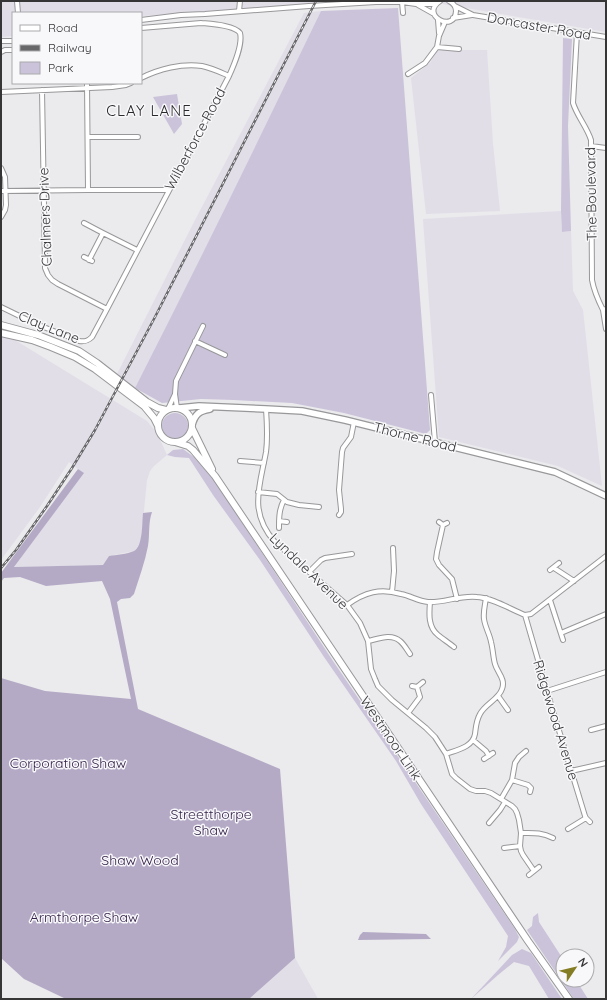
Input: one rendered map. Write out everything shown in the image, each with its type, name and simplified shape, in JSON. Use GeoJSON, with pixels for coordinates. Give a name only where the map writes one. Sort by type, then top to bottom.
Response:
{"type":"FeatureCollection","features":[{"type":"Feature","properties":{"kind":"highway"},"geometry":{"type":"LineString","coordinates":[[1,325],[38,334],[78,351],[97,363],[147,402],[158,408],[167,410]]}},
{"type":"Feature","properties":{"kind":"highway"},"geometry":{"type":"LineString","coordinates":[[1,333],[32,340],[51,347],[75,357],[95,369],[144,406],[154,418],[160,434],[164,439],[171,442],[183,441],[189,435],[192,426],[190,416],[186,412],[178,408],[173,408],[167,410],[160,417],[158,426]]}},
{"type":"Feature","properties":{"kind":"highway","name":"Westmoor Link"},"geometry":{"type":"LineString","coordinates":[[192,426],[215,476]]}},
{"type":"Feature","properties":{"kind":"highway","name":"Westmoor Link"},"geometry":{"type":"LineString","coordinates":[[175,442],[188,446],[193,450],[215,476],[569,999]]}},
{"type":"Feature","properties":{"kind":"main road","name":"Thorne Road"},"geometry":{"type":"LineString","coordinates":[[178,408],[199,406],[302,411],[354,422],[555,472],[606,496]]}},
{"type":"Feature","properties":{"kind":"main road"},"geometry":{"type":"LineString","coordinates":[[192,426],[194,419],[200,412],[218,407]]}},
{"type":"Feature","properties":{"kind":"street"},"geometry":{"type":"LineString","coordinates":[[17,1],[18,12]]}},
{"type":"Feature","properties":{"kind":"street"},"geometry":{"type":"LineString","coordinates":[[239,11],[240,1]]}},
{"type":"Feature","properties":{"kind":"street"},"geometry":{"type":"LineString","coordinates":[[434,14],[434,7],[440,1]]}},
{"type":"Feature","properties":{"kind":"street","name":"Doncaster Road"},"geometry":{"type":"LineString","coordinates":[[449,1],[455,6],[473,15],[606,37]]}},
{"type":"Feature","properties":{"kind":"street"},"geometry":{"type":"LineString","coordinates":[[142,20],[181,15],[376,2],[436,4]]}},
{"type":"Feature","properties":{"kind":"street"},"geometry":{"type":"LineString","coordinates":[[402,2],[403,13]]}},
{"type":"Feature","properties":{"kind":"street"},"geometry":{"type":"LineString","coordinates":[[416,4],[434,14],[438,20],[440,36]]}},
{"type":"Feature","properties":{"kind":"street"},"geometry":{"type":"LineString","coordinates":[[453,18],[456,12],[455,6]]}},
{"type":"Feature","properties":{"kind":"street","name":"Doncaster Road"},"geometry":{"type":"LineString","coordinates":[[445,22],[453,18],[473,15]]}},
{"type":"Feature","properties":{"kind":"street"},"geometry":{"type":"LineString","coordinates":[[408,74],[425,63],[437,47],[445,22],[438,20]]}},
{"type":"Feature","properties":{"kind":"street","name":"Wilberforce Road"},"geometry":{"type":"LineString","coordinates":[[94,332],[235,63],[241,39],[240,33],[236,29],[210,24],[142,28]]}},
{"type":"Feature","properties":{"kind":"street","name":"The Boulevard"},"geometry":{"type":"LineString","coordinates":[[577,33],[573,103],[591,140],[592,280],[595,293],[605,309],[606,329]]}},
{"type":"Feature","properties":{"kind":"street"},"geometry":{"type":"LineString","coordinates":[[1,41],[12,41]]}},
{"type":"Feature","properties":{"kind":"street"},"geometry":{"type":"LineString","coordinates":[[437,47],[459,48]]}},
{"type":"Feature","properties":{"kind":"street"},"geometry":{"type":"LineString","coordinates":[[1,52],[5,50],[12,50]]}},
{"type":"Feature","properties":{"kind":"street"},"geometry":{"type":"LineString","coordinates":[[142,78],[165,69],[192,65],[210,68],[228,76]]}},
{"type":"Feature","properties":{"kind":"street"},"geometry":{"type":"LineString","coordinates":[[1,92],[42,90],[87,85],[117,87],[128,84]]}},
{"type":"Feature","properties":{"kind":"street"},"geometry":{"type":"LineString","coordinates":[[87,85],[88,190]]}},
{"type":"Feature","properties":{"kind":"street","name":"Chalmers Drive"},"geometry":{"type":"LineString","coordinates":[[42,90],[45,268],[52,280],[58,284],[107,309]]}},
{"type":"Feature","properties":{"kind":"street"},"geometry":{"type":"LineString","coordinates":[[88,137],[138,137]]}},
{"type":"Feature","properties":{"kind":"street"},"geometry":{"type":"LineString","coordinates":[[591,146],[606,148]]}},
{"type":"Feature","properties":{"kind":"street"},"geometry":{"type":"LineString","coordinates":[[1,168],[6,177],[3,191],[6,205],[1,216]]}},
{"type":"Feature","properties":{"kind":"street"},"geometry":{"type":"LineString","coordinates":[[3,191],[169,190]]}},
{"type":"Feature","properties":{"kind":"street"},"geometry":{"type":"LineString","coordinates":[[84,223],[137,250]]}},
{"type":"Feature","properties":{"kind":"street"},"geometry":{"type":"LineString","coordinates":[[84,257],[91,261],[103,233]]}},
{"type":"Feature","properties":{"kind":"street","name":"Clay Lane"},"geometry":{"type":"LineString","coordinates":[[1,307],[36,324],[79,341],[84,342],[89,340],[94,332]]}},
{"type":"Feature","properties":{"kind":"street"},"geometry":{"type":"LineString","coordinates":[[178,408],[175,394],[176,381],[203,326]]}},
{"type":"Feature","properties":{"kind":"street"},"geometry":{"type":"LineString","coordinates":[[195,341],[225,355]]}},
{"type":"Feature","properties":{"kind":"street"},"geometry":{"type":"LineString","coordinates":[[167,410],[175,394]]}},
{"type":"Feature","properties":{"kind":"street"},"geometry":{"type":"LineString","coordinates":[[431,395],[435,442]]}},
{"type":"Feature","properties":{"kind":"street","name":"Lyndale Avenue"},"geometry":{"type":"LineString","coordinates":[[266,409],[267,441],[258,492],[259,512],[266,530],[275,542],[347,605],[360,624],[368,641],[371,669],[375,679],[383,691],[435,737],[446,754],[452,774],[470,789],[490,793],[512,806],[520,820],[520,846]]}},
{"type":"Feature","properties":{"kind":"street"},"geometry":{"type":"LineString","coordinates":[[339,515],[341,512],[339,490],[342,452],[343,448],[351,437],[354,422]]}},
{"type":"Feature","properties":{"kind":"street"},"geometry":{"type":"LineString","coordinates":[[240,461],[264,463]]}},
{"type":"Feature","properties":{"kind":"street"},"geometry":{"type":"LineString","coordinates":[[258,492],[274,493],[287,502],[319,507]]}},
{"type":"Feature","properties":{"kind":"street"},"geometry":{"type":"LineString","coordinates":[[279,528],[280,507],[284,500]]}},
{"type":"Feature","properties":{"kind":"street"},"geometry":{"type":"LineString","coordinates":[[280,522],[287,522]]}},
{"type":"Feature","properties":{"kind":"street"},"geometry":{"type":"LineString","coordinates":[[443,524],[436,559],[439,565],[452,579],[457,599]]}},
{"type":"Feature","properties":{"kind":"street"},"geometry":{"type":"LineString","coordinates":[[392,592],[394,571],[393,548]]}},
{"type":"Feature","properties":{"kind":"street"},"geometry":{"type":"LineString","coordinates":[[309,572],[325,558],[352,554]]}},
{"type":"Feature","properties":{"kind":"street"},"geometry":{"type":"LineString","coordinates":[[347,605],[365,594],[383,591],[403,594],[430,602],[476,596],[486,598],[525,615],[531,614],[606,556]]}},
{"type":"Feature","properties":{"kind":"street"},"geometry":{"type":"LineString","coordinates":[[559,563],[552,569],[574,581]]}},
{"type":"Feature","properties":{"kind":"street"},"geometry":{"type":"LineString","coordinates":[[446,754],[469,745],[475,737],[476,724],[481,712],[501,692],[503,684],[495,664],[491,642],[484,621],[483,614],[486,598]]}},
{"type":"Feature","properties":{"kind":"street"},"geometry":{"type":"LineString","coordinates":[[550,600],[563,640]]}},
{"type":"Feature","properties":{"kind":"street"},"geometry":{"type":"LineString","coordinates":[[430,602],[429,619],[432,627],[437,635],[454,647]]}},
{"type":"Feature","properties":{"kind":"street"},"geometry":{"type":"LineString","coordinates":[[561,633],[606,614]]}},
{"type":"Feature","properties":{"kind":"street","name":"Ridgewood Avenue"},"geometry":{"type":"LineString","coordinates":[[525,615],[571,771],[586,818],[590,822]]}},
{"type":"Feature","properties":{"kind":"street"},"geometry":{"type":"LineString","coordinates":[[368,641],[393,637],[400,641],[410,654]]}},
{"type":"Feature","properties":{"kind":"street"},"geometry":{"type":"LineString","coordinates":[[547,691],[606,672]]}},
{"type":"Feature","properties":{"kind":"street"},"geometry":{"type":"LineString","coordinates":[[417,687],[423,682]]}},
{"type":"Feature","properties":{"kind":"street"},"geometry":{"type":"LineString","coordinates":[[412,686],[417,687]]}},
{"type":"Feature","properties":{"kind":"street"},"geometry":{"type":"LineString","coordinates":[[408,713],[420,697],[417,687]]}},
{"type":"Feature","properties":{"kind":"street"},"geometry":{"type":"LineString","coordinates":[[498,696],[508,710]]}},
{"type":"Feature","properties":{"kind":"street"},"geometry":{"type":"LineString","coordinates":[[591,730],[606,726]]}},
{"type":"Feature","properties":{"kind":"street"},"geometry":{"type":"LineString","coordinates":[[473,740],[491,754],[484,759]]}},
{"type":"Feature","properties":{"kind":"street"},"geometry":{"type":"LineString","coordinates":[[489,823],[500,810],[512,780],[514,763],[518,757],[526,751]]}},
{"type":"Feature","properties":{"kind":"street"},"geometry":{"type":"LineString","coordinates":[[571,771],[606,763]]}},
{"type":"Feature","properties":{"kind":"street"},"geometry":{"type":"LineString","coordinates":[[512,780],[528,785],[530,792]]}},
{"type":"Feature","properties":{"kind":"street"},"geometry":{"type":"LineString","coordinates":[[568,829],[586,818]]}},
{"type":"Feature","properties":{"kind":"street"},"geometry":{"type":"LineString","coordinates":[[545,835],[546,828]]}},
{"type":"Feature","properties":{"kind":"street"},"geometry":{"type":"LineString","coordinates":[[521,833],[536,833],[553,838]]}},
{"type":"Feature","properties":{"kind":"street"},"geometry":{"type":"LineString","coordinates":[[504,848],[520,846],[523,856],[534,871]]}},
{"type":"Feature","properties":{"kind":"street"},"geometry":{"type":"LineString","coordinates":[[529,875],[539,868]]}},
{"type":"Feature","properties":{"kind":"shaded area"},"geometry":{"type":"Polygon","coordinates":[[[1,1],[345,1],[142,16],[142,12],[12,12],[12,36],[1,37],[1,1]]]}},
{"type":"Feature","properties":{"kind":"shaded area"},"geometry":{"type":"Polygon","coordinates":[[[425,1],[606,1],[606,32],[425,1]]]}},
{"type":"Feature","properties":{"kind":"shaded area"},"geometry":{"type":"Polygon","coordinates":[[[321,11],[169,323],[135,388],[116,376],[194,222],[304,13],[321,11]]]}},
{"type":"Feature","properties":{"kind":"shaded area"},"geometry":{"type":"Polygon","coordinates":[[[437,50],[487,50],[493,144],[500,211],[426,214],[411,78],[430,63],[437,50]]]}},
{"type":"Feature","properties":{"kind":"shaded area"},"geometry":{"type":"Polygon","coordinates":[[[561,211],[562,232],[571,231],[573,291],[583,310],[602,486],[558,466],[439,437],[423,219],[561,211]]]}},
{"type":"Feature","properties":{"kind":"shaded area"},"geometry":{"type":"Polygon","coordinates":[[[1,333],[5,334],[147,421],[157,433],[167,455],[150,471],[147,480],[141,540],[138,548],[134,551],[109,556],[103,565],[14,567],[83,473],[69,462],[40,507],[1,560],[1,333]]]}},
{"type":"Feature","properties":{"kind":"shaded area"},"geometry":{"type":"Polygon","coordinates":[[[295,958],[318,999],[249,999],[295,958]]]}},
{"type":"Feature","properties":{"kind":"green space"},"geometry":{"type":"Polygon","coordinates":[[[398,8],[430,430],[426,434],[344,413],[292,403],[201,399],[162,403],[135,388],[206,247],[321,11],[398,8]]]}},
{"type":"Feature","properties":{"kind":"green space"},"geometry":{"type":"Polygon","coordinates":[[[563,38],[572,39],[568,126],[571,231],[562,232],[561,211],[563,38]]]}},
{"type":"Feature","properties":{"kind":"green space"},"geometry":{"type":"Polygon","coordinates":[[[177,94],[182,124],[174,134],[153,97],[177,94]]]}},
{"type":"Feature","properties":{"kind":"green space"},"geometry":{"type":"Polygon","coordinates":[[[175,413],[184,417],[188,426],[184,435],[175,439],[166,435],[162,426],[166,417],[175,413]]]}},
{"type":"Feature","properties":{"kind":"green space"},"geometry":{"type":"Polygon","coordinates":[[[183,449],[194,457],[214,480],[333,661],[515,929],[519,937],[517,942],[498,961],[506,947],[508,936],[421,804],[396,761],[189,458],[167,455],[173,450],[183,449]]]}},
{"type":"Feature","properties":{"kind":"green space","name":"Shaw Wood"},"geometry":{"type":"Polygon","coordinates":[[[78,469],[84,473],[14,567],[103,565],[109,556],[128,553],[137,549],[141,540],[143,513],[152,512],[147,552],[134,594],[130,598],[121,599],[117,602],[138,709],[280,769],[295,958],[249,999],[66,999],[24,979],[1,958],[1,678],[45,691],[131,699],[110,599],[102,581],[46,586],[20,577],[4,578],[1,582],[1,573],[78,469]]]}},
{"type":"Feature","properties":{"kind":"green space"},"geometry":{"type":"Polygon","coordinates":[[[538,913],[539,922],[556,948],[555,971],[527,930],[532,926],[533,917],[538,913]]]}},
{"type":"Feature","properties":{"kind":"green space"},"geometry":{"type":"Polygon","coordinates":[[[363,932],[426,934],[431,939],[358,940],[363,932]]]}},
{"type":"Feature","properties":{"kind":"green space"},"geometry":{"type":"Polygon","coordinates":[[[522,949],[531,953],[562,999],[549,999],[529,966],[514,962],[471,999],[512,955],[522,949]]]}},
{"type":"Feature","properties":{"kind":"green space"},"geometry":{"type":"Polygon","coordinates":[[[567,988],[581,988],[588,999],[574,999],[567,988]]]}},
{"type":"Feature","properties":{"kind":"railway"},"geometry":{"type":"LineString","coordinates":[[1,568],[16,550],[47,506],[95,430],[155,317],[316,1]]}},
{"type":"Feature","properties":{"kind":"district","name":"CLAY LANE"},"geometry":{"type":"Point","coordinates":[149,111]}},
{"type":"Feature","properties":{"kind":"park label","name":"Corporation Shaw"},"geometry":{"type":"Point","coordinates":[68,763]}},
{"type":"Feature","properties":{"kind":"park label","name":"Streetthorpe Shaw"},"geometry":{"type":"Point","coordinates":[211,822]}},
{"type":"Feature","properties":{"kind":"park label","name":"Armthorpe Shaw"},"geometry":{"type":"Point","coordinates":[84,917]}}]}
